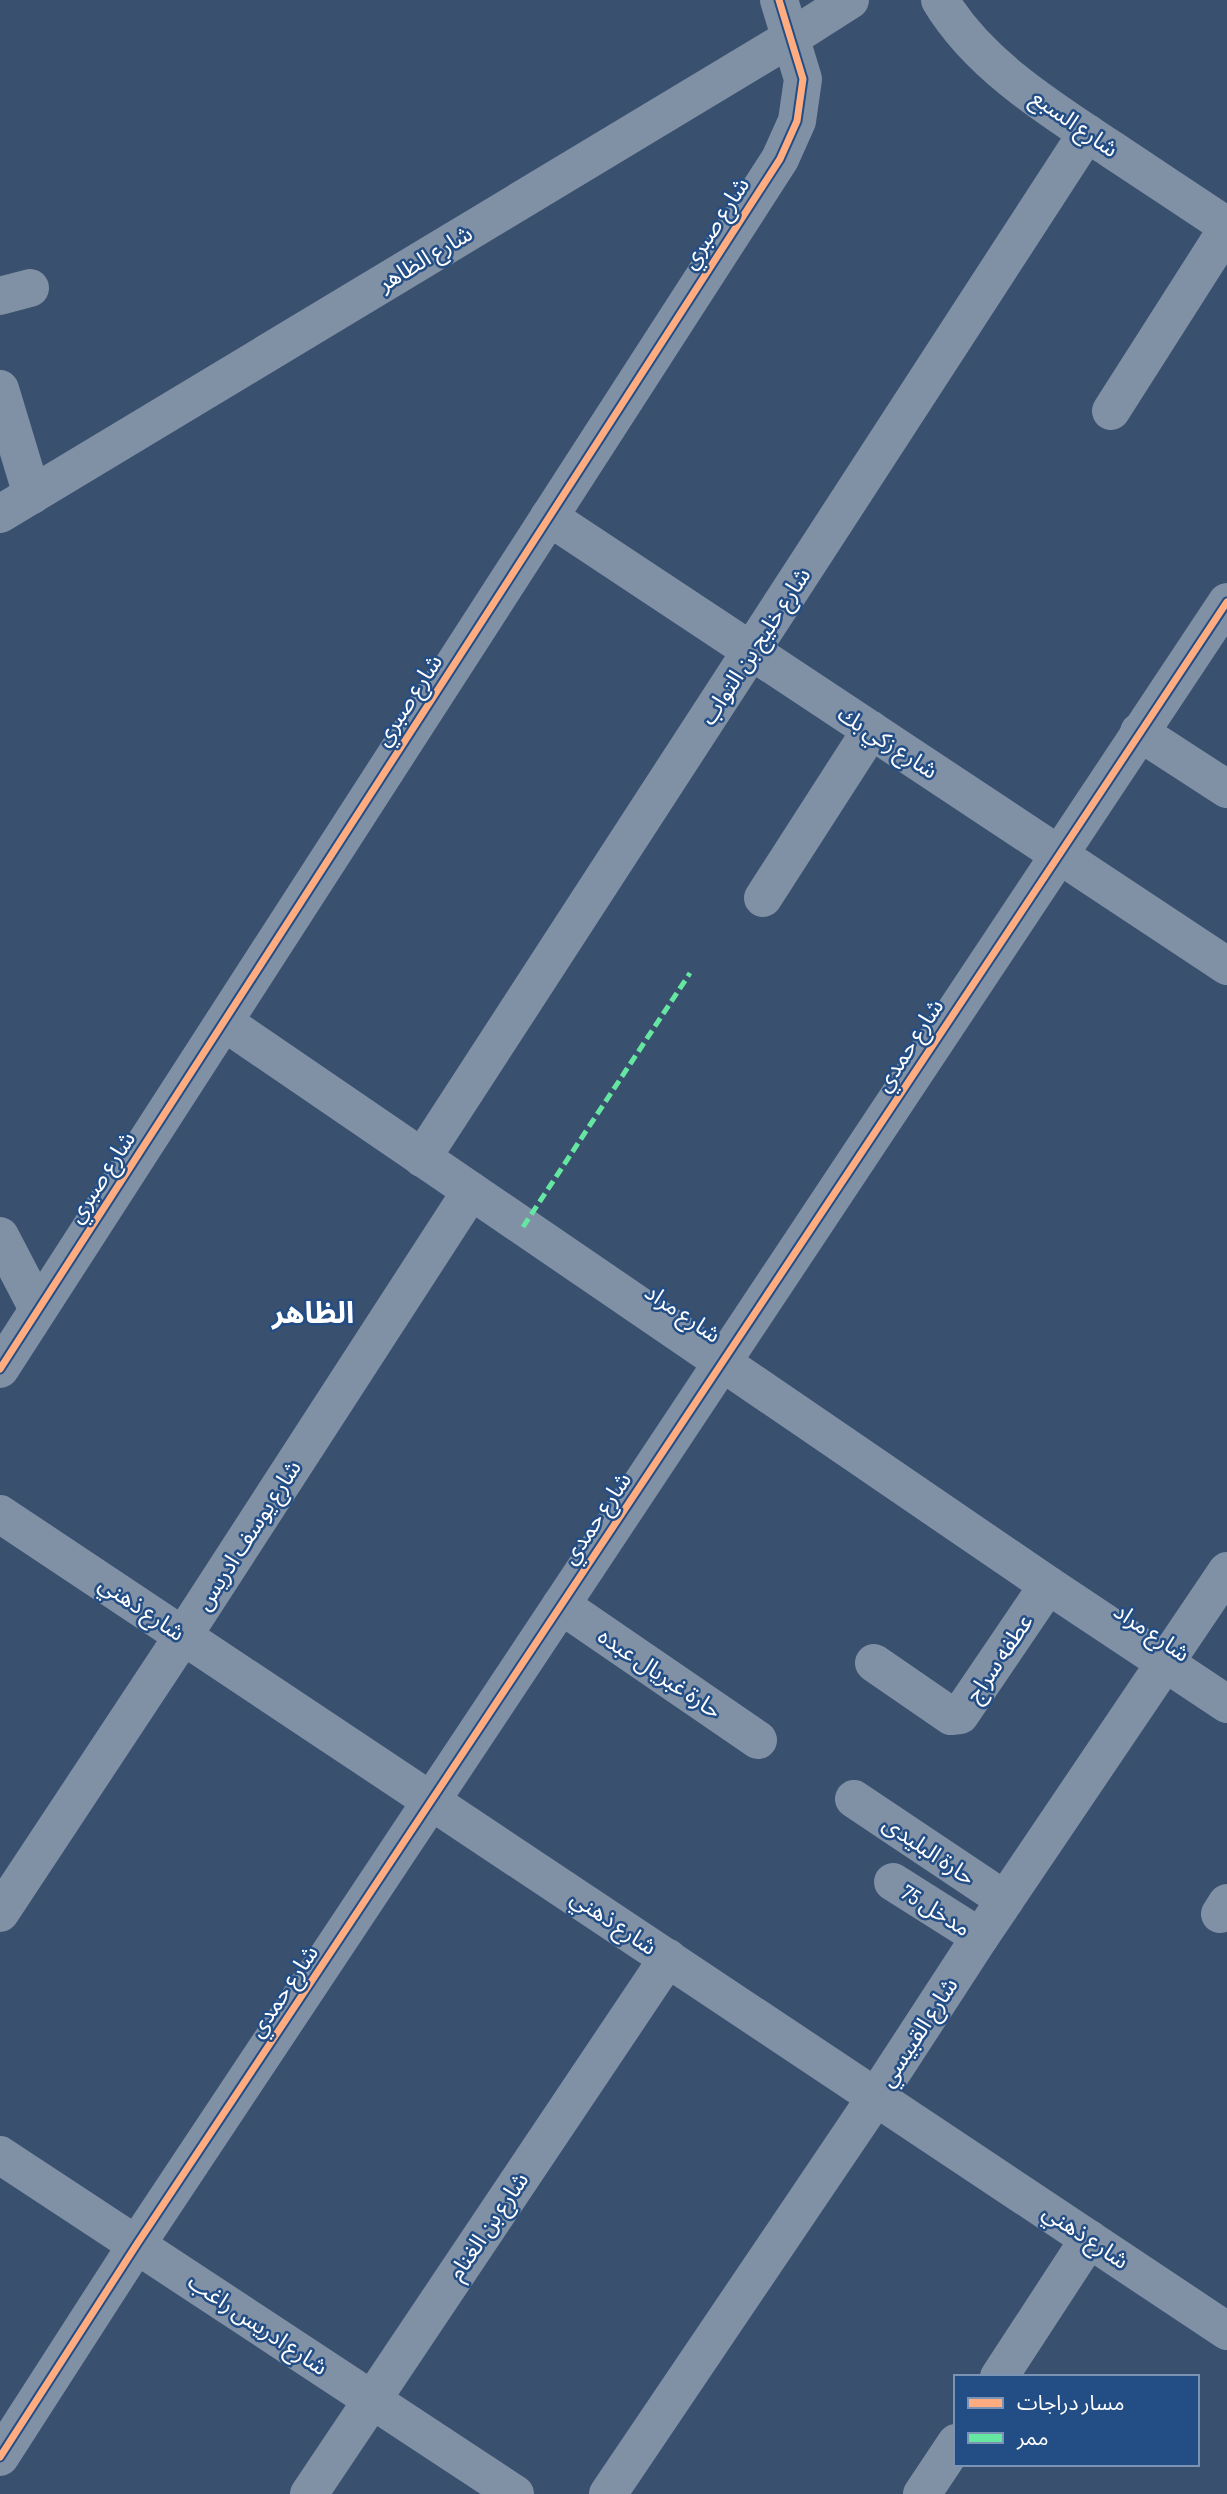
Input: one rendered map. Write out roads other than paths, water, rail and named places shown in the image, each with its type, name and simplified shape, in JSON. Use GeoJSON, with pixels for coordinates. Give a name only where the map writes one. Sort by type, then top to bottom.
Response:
{"type":"FeatureCollection","features":[{"type":"Feature","properties":{"kind":"street","name":"شارع صبري"},"geometry":{"type":"LineString","coordinates":[[0,1369],[780,159],[797,121],[803,79],[779,0]]}},
{"type":"Feature","properties":{"kind":"street","name":"شارع الظاهر"},"geometry":{"type":"LineString","coordinates":[[16,504],[850,0]]}},
{"type":"Feature","properties":{"kind":"street","name":"شارع السبع"},"geometry":{"type":"LineString","coordinates":[[940,0],[954,24],[996,64],[1039,99],[1227,227]]}},
{"type":"Feature","properties":{"kind":"street","name":"شارع خليج بن التواب"},"geometry":{"type":"LineString","coordinates":[[422,1158],[1087,133]]}},
{"type":"Feature","properties":{"kind":"street"},"geometry":{"type":"LineString","coordinates":[[1111,411],[1227,227]]}},
{"type":"Feature","properties":{"kind":"street"},"geometry":{"type":"LineString","coordinates":[[0,389],[16,504]]}},
{"type":"Feature","properties":{"kind":"street","name":"شارع زكي بك"},"geometry":{"type":"LineString","coordinates":[[549,517],[1227,966]]}},
{"type":"Feature","properties":{"kind":"street","name":"شارع حمدي"},"geometry":{"type":"LineString","coordinates":[[0,2457],[138,2244],[1139,732],[1216,641],[1227,602]]}},
{"type":"Feature","properties":{"kind":"street"},"geometry":{"type":"LineString","coordinates":[[763,898],[871,730]]}},
{"type":"Feature","properties":{"kind":"street"},"geometry":{"type":"LineString","coordinates":[[1139,732],[1227,789]]}},
{"type":"Feature","properties":{"kind":"street","name":"شارع مراد"},"geometry":{"type":"LineString","coordinates":[[223,1022],[1048,1585],[1227,1704]]}},
{"type":"Feature","properties":{"kind":"street","name":"شارع يوسف ادريس"},"geometry":{"type":"LineString","coordinates":[[0,1913],[471,1191]]}},
{"type":"Feature","properties":{"kind":"street"},"geometry":{"type":"LineString","coordinates":[[0,1236],[38,1309]]}},
{"type":"Feature","properties":{"kind":"street","name":"شارع ذهني"},"geometry":{"type":"LineString","coordinates":[[0,1514],[1227,2330]]}},
{"type":"Feature","properties":{"kind":"street","name":"شارع القبيسي"},"geometry":{"type":"LineString","coordinates":[[608,2494],[876,2097],[979,1937],[1227,1571]]}},
{"type":"Feature","properties":{"kind":"street","name":"عطفه سراج"},"geometry":{"type":"LineString","coordinates":[[874,1663],[951,1716],[960,1716],[1048,1585]]}},
{"type":"Feature","properties":{"kind":"street","name":"حارة غبريال عبده"},"geometry":{"type":"LineString","coordinates":[[561,1605],[758,1740]]}},
{"type":"Feature","properties":{"kind":"street","name":"حارة البليدى"},"geometry":{"type":"LineString","coordinates":[[854,1799],[1005,1900]]}},
{"type":"Feature","properties":{"kind":"street","name":"مدخل 75"},"geometry":{"type":"LineString","coordinates":[[893,1882],[979,1937]]}},
{"type":"Feature","properties":{"kind":"street","name":"شارع بن الغنام"},"geometry":{"type":"LineString","coordinates":[[309,2494],[668,1958]]}},
{"type":"Feature","properties":{"kind":"street","name":"شارع ادريس راغب"},"geometry":{"type":"LineString","coordinates":[[0,2155],[515,2494]]}},
{"type":"Feature","properties":{"kind":"street"},"geometry":{"type":"LineString","coordinates":[[1000,2375],[1089,2239]]}},
{"type":"Feature","properties":{"kind":"street"},"geometry":{"type":"LineString","coordinates":[[922,2494],[954,2446]]}},
{"type":"Feature","properties":{"kind":"district","name":"الظاهر"},"geometry":{"type":"Point","coordinates":[313,1313]}}]}
